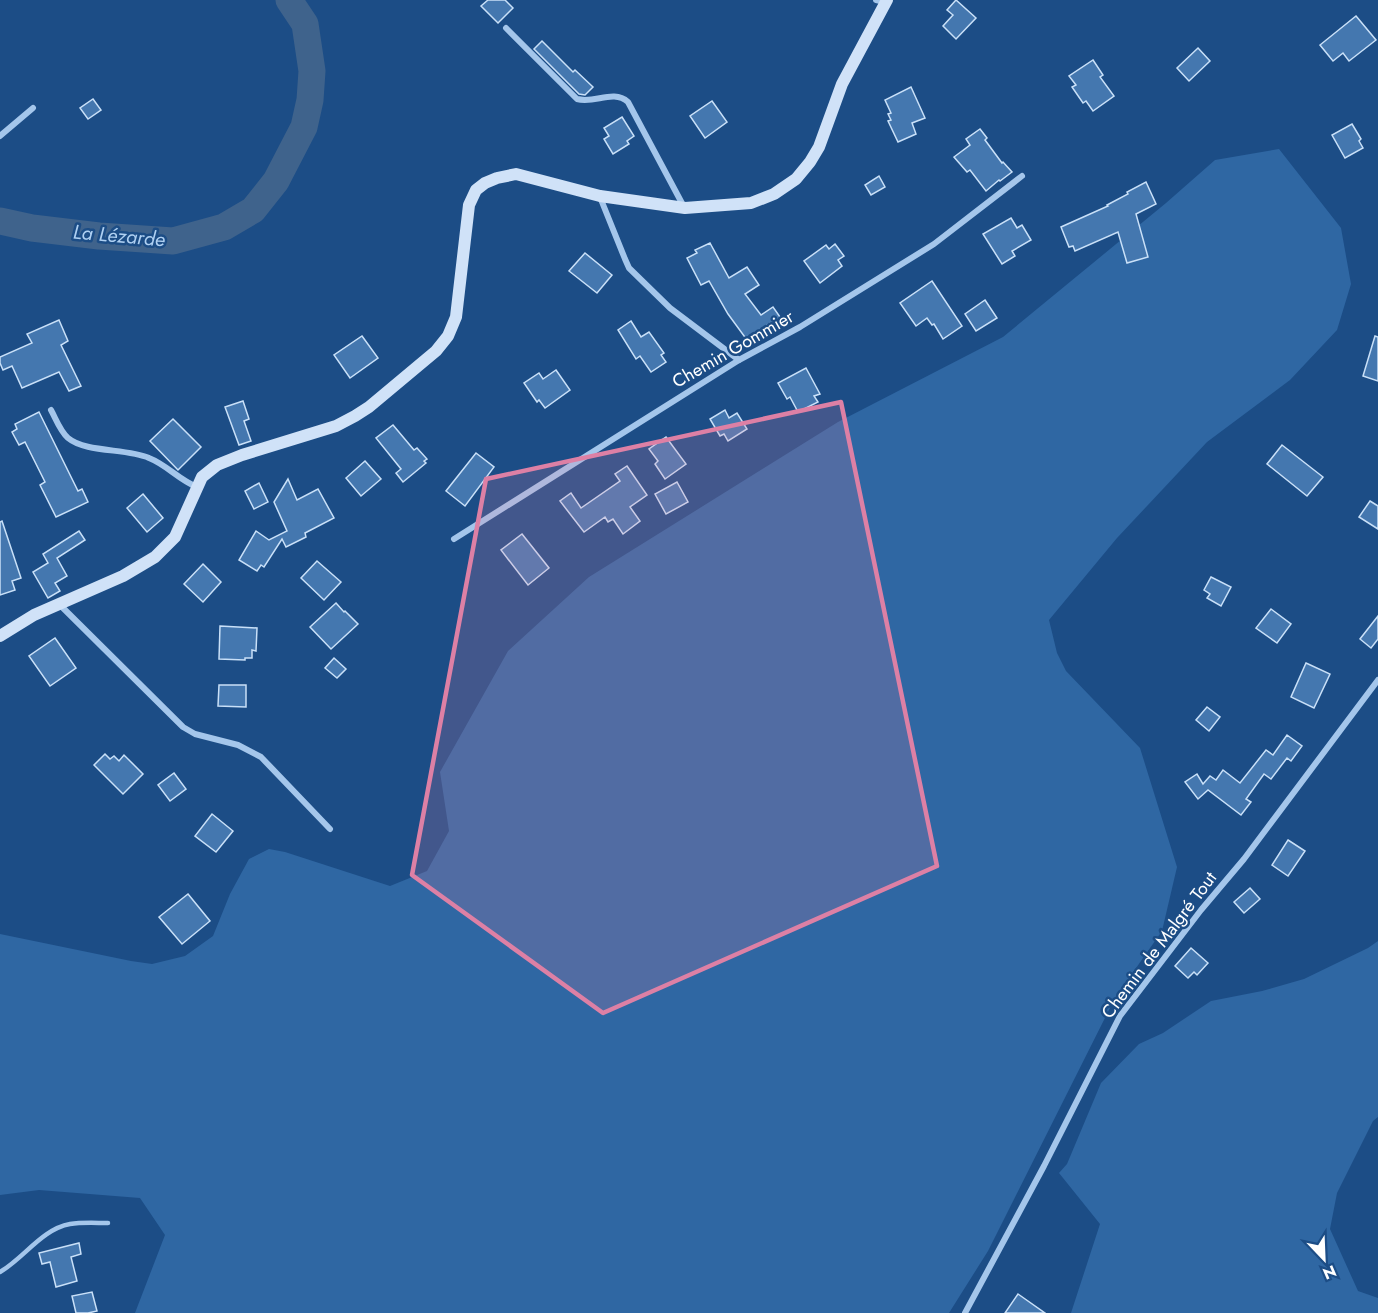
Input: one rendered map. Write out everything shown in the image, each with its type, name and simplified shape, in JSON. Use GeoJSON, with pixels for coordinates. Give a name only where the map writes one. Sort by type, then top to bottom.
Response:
{"type":"FeatureCollection","features":[{"type":"Feature","properties":{"kind":"main road"},"geometry":{"type":"LineString","coordinates":[[0,636],[34,615],[123,576],[155,557],[175,537],[202,477],[217,465],[336,426],[369,407],[436,351],[448,336],[456,317],[469,205],[476,190],[485,183],[516,174],[600,196],[685,208],[751,203],[774,194],[796,179],[819,147],[842,84],[883,1]]}},
{"type":"Feature","properties":{"kind":"street"},"geometry":{"type":"LineString","coordinates":[[506,28],[577,99],[616,96],[628,102],[685,208]]}},
{"type":"Feature","properties":{"kind":"street"},"geometry":{"type":"LineString","coordinates":[[0,136],[33,108]]}},
{"type":"Feature","properties":{"kind":"street","name":"Chemin Gommier"},"geometry":{"type":"LineString","coordinates":[[454,539],[739,360],[800,327],[934,244],[1022,176]]}},
{"type":"Feature","properties":{"kind":"street"},"geometry":{"type":"LineString","coordinates":[[600,196],[629,268],[670,308],[739,360]]}},
{"type":"Feature","properties":{"kind":"street"},"geometry":{"type":"LineString","coordinates":[[51,410],[63,432],[75,442],[96,448],[138,453],[162,464],[186,483],[197,487]]}},
{"type":"Feature","properties":{"kind":"street"},"geometry":{"type":"LineString","coordinates":[[58,604],[183,727],[195,734],[237,745],[261,757],[330,828]]}},
{"type":"Feature","properties":{"kind":"street","name":"Chemin de Malgré Tout"},"geometry":{"type":"LineString","coordinates":[[965,1313],[1044,1166],[1120,1016],[1201,910],[1244,859],[1378,680]]}},
{"type":"Feature","properties":{"kind":"lane"},"geometry":{"type":"LineString","coordinates":[[0,1272],[50,1231],[70,1224],[108,1223]]}},
{"type":"Feature","properties":{"kind":"highlighted area"},"geometry":{"type":"Polygon","coordinates":[[[841,402],[937,866],[603,1013],[412,875],[486,479],[841,402]]]}},
{"type":"Feature","properties":{"kind":"shaded area"},"geometry":{"type":"Polygon","coordinates":[[[1279,149],[1341,228],[1351,284],[1337,330],[1290,380],[1207,442],[1117,538],[1049,620],[1057,653],[1066,671],[1140,748],[1177,867],[1162,931],[1115,998],[988,1251],[949,1313],[135,1313],[165,1235],[140,1198],[39,1190],[0,1195],[0,934],[152,964],[185,956],[213,936],[230,894],[249,859],[269,849],[285,852],[390,886],[427,871],[449,831],[440,772],[508,651],[589,577],[838,422],[1003,337],[1215,160],[1279,149]]]}},
{"type":"Feature","properties":{"kind":"shaded area"},"geometry":{"type":"Polygon","coordinates":[[[1378,941],[1378,1117],[1373,1121],[1337,1193],[1330,1229],[1358,1291],[1378,1298],[1378,1313],[1071,1313],[1100,1224],[1059,1173],[1067,1164],[1101,1083],[1139,1044],[1163,1033],[1211,1001],[1262,991],[1304,979],[1378,941]]]}},
{"type":"Feature","properties":{"kind":"building"},"geometry":{"type":"Polygon","coordinates":[[[488,0],[505,0],[513,8],[498,23],[481,6],[488,0]]]}},
{"type":"Feature","properties":{"kind":"building"},"geometry":{"type":"Polygon","coordinates":[[[956,0],[976,18],[956,39],[943,26],[953,15],[947,10],[956,0]]]}},
{"type":"Feature","properties":{"kind":"building"},"geometry":{"type":"Polygon","coordinates":[[[1356,16],[1376,40],[1349,61],[1343,53],[1333,61],[1320,45],[1356,16]]]}},
{"type":"Feature","properties":{"kind":"building"},"geometry":{"type":"Polygon","coordinates":[[[542,41],[573,72],[575,70],[593,87],[585,95],[579,94],[534,49],[542,41]]]}},
{"type":"Feature","properties":{"kind":"building"},"geometry":{"type":"Polygon","coordinates":[[[1198,48],[1210,61],[1189,81],[1177,68],[1198,48]]]}},
{"type":"Feature","properties":{"kind":"building"},"geometry":{"type":"Polygon","coordinates":[[[1093,60],[1103,75],[1100,77],[1114,96],[1093,111],[1086,101],[1083,103],[1072,87],[1076,85],[1069,76],[1093,60]]]}},
{"type":"Feature","properties":{"kind":"building"},"geometry":{"type":"Polygon","coordinates":[[[911,87],[925,118],[912,123],[916,134],[898,142],[888,121],[891,120],[888,114],[891,113],[885,100],[911,87]]]}},
{"type":"Feature","properties":{"kind":"building"},"geometry":{"type":"Polygon","coordinates":[[[93,99],[101,110],[88,119],[80,108],[93,99]]]}},
{"type":"Feature","properties":{"kind":"building"},"geometry":{"type":"Polygon","coordinates":[[[712,101],[727,122],[705,138],[690,116],[712,101]]]}},
{"type":"Feature","properties":{"kind":"building"},"geometry":{"type":"Polygon","coordinates":[[[622,117],[634,136],[627,141],[629,144],[613,154],[604,139],[609,136],[604,128],[622,117]]]}},
{"type":"Feature","properties":{"kind":"building"},"geometry":{"type":"Polygon","coordinates":[[[1352,124],[1361,139],[1359,141],[1363,148],[1345,158],[1332,135],[1352,124]]]}},
{"type":"Feature","properties":{"kind":"building"},"geometry":{"type":"Polygon","coordinates":[[[980,129],[1002,163],[1012,172],[986,191],[970,170],[967,172],[954,157],[970,145],[966,139],[980,129]]]}},
{"type":"Feature","properties":{"kind":"building"},"geometry":{"type":"Polygon","coordinates":[[[879,176],[885,187],[871,195],[865,185],[879,176]]]}},
{"type":"Feature","properties":{"kind":"building"},"geometry":{"type":"Polygon","coordinates":[[[1146,182],[1156,204],[1136,214],[1148,257],[1127,263],[1118,232],[1075,251],[1073,246],[1069,247],[1061,227],[1108,206],[1146,182]]]}},
{"type":"Feature","properties":{"kind":"building"},"geometry":{"type":"Polygon","coordinates":[[[1011,218],[1017,228],[1022,225],[1031,240],[1012,251],[1015,256],[1002,264],[983,234],[1011,218]]]}},
{"type":"Feature","properties":{"kind":"building"},"geometry":{"type":"Polygon","coordinates":[[[710,243],[729,278],[747,267],[759,285],[745,294],[761,315],[773,307],[785,324],[775,331],[770,323],[747,340],[728,314],[709,281],[701,285],[687,258],[697,253],[695,250],[710,243]]]}},
{"type":"Feature","properties":{"kind":"building"},"geometry":{"type":"Polygon","coordinates":[[[835,244],[844,256],[838,260],[842,266],[820,283],[804,261],[826,245],[829,249],[835,244]]]}},
{"type":"Feature","properties":{"kind":"building"},"geometry":{"type":"Polygon","coordinates":[[[585,253],[612,275],[597,293],[569,271],[585,253]]]}},
{"type":"Feature","properties":{"kind":"building"},"geometry":{"type":"Polygon","coordinates":[[[932,281],[962,326],[943,339],[934,324],[932,325],[927,318],[916,326],[900,303],[932,281]]]}},
{"type":"Feature","properties":{"kind":"building"},"geometry":{"type":"Polygon","coordinates":[[[985,300],[997,318],[976,331],[965,314],[985,300]]]}},
{"type":"Feature","properties":{"kind":"building"},"geometry":{"type":"Polygon","coordinates":[[[59,320],[68,341],[61,345],[81,386],[69,391],[59,372],[22,388],[12,366],[3,370],[0,357],[32,343],[27,334],[59,320]]]}},
{"type":"Feature","properties":{"kind":"building"},"geometry":{"type":"Polygon","coordinates":[[[631,321],[641,337],[649,332],[664,353],[661,355],[666,362],[651,372],[640,356],[636,359],[618,330],[631,321]]]}},
{"type":"Feature","properties":{"kind":"building"},"geometry":{"type":"Polygon","coordinates":[[[362,336],[378,358],[350,378],[334,355],[362,336]]]}},
{"type":"Feature","properties":{"kind":"building"},"geometry":{"type":"Polygon","coordinates":[[[1375,336],[1378,337],[1378,381],[1363,376],[1375,336]]]}},
{"type":"Feature","properties":{"kind":"building"},"geometry":{"type":"Polygon","coordinates":[[[806,368],[820,394],[814,396],[818,402],[798,412],[790,397],[787,399],[778,383],[806,368]]]}},
{"type":"Feature","properties":{"kind":"building"},"geometry":{"type":"Polygon","coordinates":[[[556,370],[570,390],[545,408],[539,400],[537,402],[524,383],[539,373],[543,379],[556,370]]]}},
{"type":"Feature","properties":{"kind":"building"},"geometry":{"type":"Polygon","coordinates":[[[243,401],[249,419],[244,421],[251,441],[239,445],[225,407],[243,401]]]}},
{"type":"Feature","properties":{"kind":"building"},"geometry":{"type":"Polygon","coordinates":[[[725,410],[729,418],[737,413],[747,429],[728,441],[724,434],[720,436],[710,419],[725,410]]]}},
{"type":"Feature","properties":{"kind":"building"},"geometry":{"type":"Polygon","coordinates":[[[39,412],[78,491],[82,489],[88,502],[56,517],[40,485],[45,482],[25,442],[19,445],[12,432],[17,429],[15,424],[39,412]]]}},
{"type":"Feature","properties":{"kind":"building"},"geometry":{"type":"Polygon","coordinates":[[[173,419],[201,447],[178,470],[150,441],[173,419]]]}},
{"type":"Feature","properties":{"kind":"building"},"geometry":{"type":"Polygon","coordinates":[[[393,425],[414,450],[417,448],[427,459],[424,461],[426,463],[403,482],[396,473],[401,469],[376,438],[393,425]]]}},
{"type":"Feature","properties":{"kind":"building"},"geometry":{"type":"Polygon","coordinates":[[[666,437],[686,464],[665,479],[655,464],[658,461],[649,449],[666,437]]]}},
{"type":"Feature","properties":{"kind":"building"},"geometry":{"type":"Polygon","coordinates":[[[1282,445],[1323,477],[1307,496],[1267,464],[1282,445]]]}},
{"type":"Feature","properties":{"kind":"building"},"geometry":{"type":"Polygon","coordinates":[[[476,453],[494,467],[465,506],[446,491],[476,453]]]}},
{"type":"Feature","properties":{"kind":"building"},"geometry":{"type":"Polygon","coordinates":[[[365,461],[381,479],[361,496],[346,478],[365,461]]]}},
{"type":"Feature","properties":{"kind":"building"},"geometry":{"type":"Polygon","coordinates":[[[627,466],[647,495],[630,507],[640,521],[623,534],[613,519],[608,522],[605,517],[584,532],[560,501],[571,493],[581,508],[620,481],[615,474],[627,466]]]}},
{"type":"Feature","properties":{"kind":"building"},"geometry":{"type":"Polygon","coordinates":[[[288,479],[297,500],[318,489],[334,518],[305,533],[306,537],[286,547],[282,539],[264,567],[261,565],[257,571],[239,560],[256,531],[269,540],[287,531],[274,502],[288,479]]]}},
{"type":"Feature","properties":{"kind":"building"},"geometry":{"type":"Polygon","coordinates":[[[677,482],[688,502],[666,514],[655,494],[677,482]]]}},
{"type":"Feature","properties":{"kind":"building"},"geometry":{"type":"Polygon","coordinates":[[[259,483],[268,502],[254,509],[245,491],[259,483]]]}},
{"type":"Feature","properties":{"kind":"building"},"geometry":{"type":"Polygon","coordinates":[[[143,494],[163,518],[147,532],[127,508],[143,494]]]}},
{"type":"Feature","properties":{"kind":"building"},"geometry":{"type":"Polygon","coordinates":[[[1370,501],[1378,506],[1378,529],[1359,517],[1370,501]]]}},
{"type":"Feature","properties":{"kind":"building"},"geometry":{"type":"Polygon","coordinates":[[[2,521],[21,578],[12,581],[15,590],[0,595],[0,522],[2,521]]]}},
{"type":"Feature","properties":{"kind":"building"},"geometry":{"type":"Polygon","coordinates":[[[79,531],[85,540],[57,558],[67,576],[55,583],[60,591],[48,598],[33,572],[48,563],[43,554],[79,531]]]}},
{"type":"Feature","properties":{"kind":"building"},"geometry":{"type":"Polygon","coordinates":[[[522,534],[549,568],[528,585],[501,550],[522,534]]]}},
{"type":"Feature","properties":{"kind":"building"},"geometry":{"type":"Polygon","coordinates":[[[317,561],[341,582],[324,600],[301,578],[317,561]]]}},
{"type":"Feature","properties":{"kind":"building"},"geometry":{"type":"Polygon","coordinates":[[[203,564],[221,582],[203,602],[184,584],[203,564]]]}},
{"type":"Feature","properties":{"kind":"building"},"geometry":{"type":"Polygon","coordinates":[[[1211,577],[1231,587],[1221,606],[1207,598],[1210,594],[1204,590],[1211,577]]]}},
{"type":"Feature","properties":{"kind":"building"},"geometry":{"type":"Polygon","coordinates":[[[336,603],[358,624],[331,649],[310,627],[336,603]]]}},
{"type":"Feature","properties":{"kind":"building"},"geometry":{"type":"Polygon","coordinates":[[[1271,609],[1291,624],[1277,643],[1256,628],[1271,609]]]}},
{"type":"Feature","properties":{"kind":"building"},"geometry":{"type":"Polygon","coordinates":[[[1378,616],[1378,639],[1371,648],[1360,639],[1378,616]]]}},
{"type":"Feature","properties":{"kind":"building"},"geometry":{"type":"Polygon","coordinates":[[[220,626],[257,628],[256,651],[252,650],[252,658],[219,659],[220,626]]]}},
{"type":"Feature","properties":{"kind":"building"},"geometry":{"type":"Polygon","coordinates":[[[55,638],[76,668],[50,686],[29,656],[55,638]]]}},
{"type":"Feature","properties":{"kind":"building"},"geometry":{"type":"Polygon","coordinates":[[[334,658],[346,669],[337,678],[325,668],[334,658]]]}},
{"type":"Feature","properties":{"kind":"building"},"geometry":{"type":"Polygon","coordinates":[[[1306,663],[1330,674],[1314,708],[1291,697],[1306,663]]]}},
{"type":"Feature","properties":{"kind":"building"},"geometry":{"type":"Polygon","coordinates":[[[219,685],[246,685],[246,707],[218,706],[219,685]]]}},
{"type":"Feature","properties":{"kind":"building"},"geometry":{"type":"Polygon","coordinates":[[[1207,707],[1220,717],[1209,731],[1196,720],[1207,707]]]}},
{"type":"Feature","properties":{"kind":"building"},"geometry":{"type":"Polygon","coordinates":[[[1287,735],[1302,746],[1291,761],[1287,758],[1271,779],[1264,774],[1246,799],[1251,802],[1241,815],[1208,790],[1198,799],[1185,782],[1197,774],[1203,784],[1210,776],[1216,780],[1223,770],[1240,783],[1266,750],[1273,755],[1287,735]]]}},
{"type":"Feature","properties":{"kind":"building"},"geometry":{"type":"Polygon","coordinates":[[[105,754],[110,759],[114,756],[119,761],[124,755],[143,774],[123,794],[94,765],[105,754]]]}},
{"type":"Feature","properties":{"kind":"building"},"geometry":{"type":"Polygon","coordinates":[[[174,773],[186,789],[170,801],[158,785],[174,773]]]}},
{"type":"Feature","properties":{"kind":"building"},"geometry":{"type":"Polygon","coordinates":[[[212,814],[233,831],[216,852],[195,836],[212,814]]]}},
{"type":"Feature","properties":{"kind":"building"},"geometry":{"type":"Polygon","coordinates":[[[1288,840],[1305,851],[1288,876],[1272,865],[1288,840]]]}},
{"type":"Feature","properties":{"kind":"building"},"geometry":{"type":"Polygon","coordinates":[[[1250,888],[1260,899],[1244,913],[1234,902],[1250,888]]]}},
{"type":"Feature","properties":{"kind":"building"},"geometry":{"type":"Polygon","coordinates":[[[188,894],[210,921],[182,944],[159,917],[188,894]]]}},
{"type":"Feature","properties":{"kind":"building"},"geometry":{"type":"Polygon","coordinates":[[[1191,948],[1208,963],[1197,975],[1194,972],[1188,978],[1175,966],[1191,948]]]}},
{"type":"Feature","properties":{"kind":"building"},"geometry":{"type":"Polygon","coordinates":[[[79,1243],[81,1254],[71,1257],[77,1281],[56,1287],[50,1262],[42,1264],[39,1253],[79,1243]]]}},
{"type":"Feature","properties":{"kind":"building"},"geometry":{"type":"Polygon","coordinates":[[[92,1292],[97,1311],[76,1313],[72,1296],[92,1292]]]}},
{"type":"Feature","properties":{"kind":"building"},"geometry":{"type":"Polygon","coordinates":[[[1018,1294],[1045,1313],[1005,1313],[1018,1294]]]}},
{"type":"Feature","properties":{"kind":"waterway","name":"La Lézarde"},"geometry":{"type":"LineString","coordinates":[[0,221],[32,228],[99,236],[173,241],[224,227],[253,210],[276,181],[304,127],[310,100],[312,71],[305,24],[289,0]]}}]}
